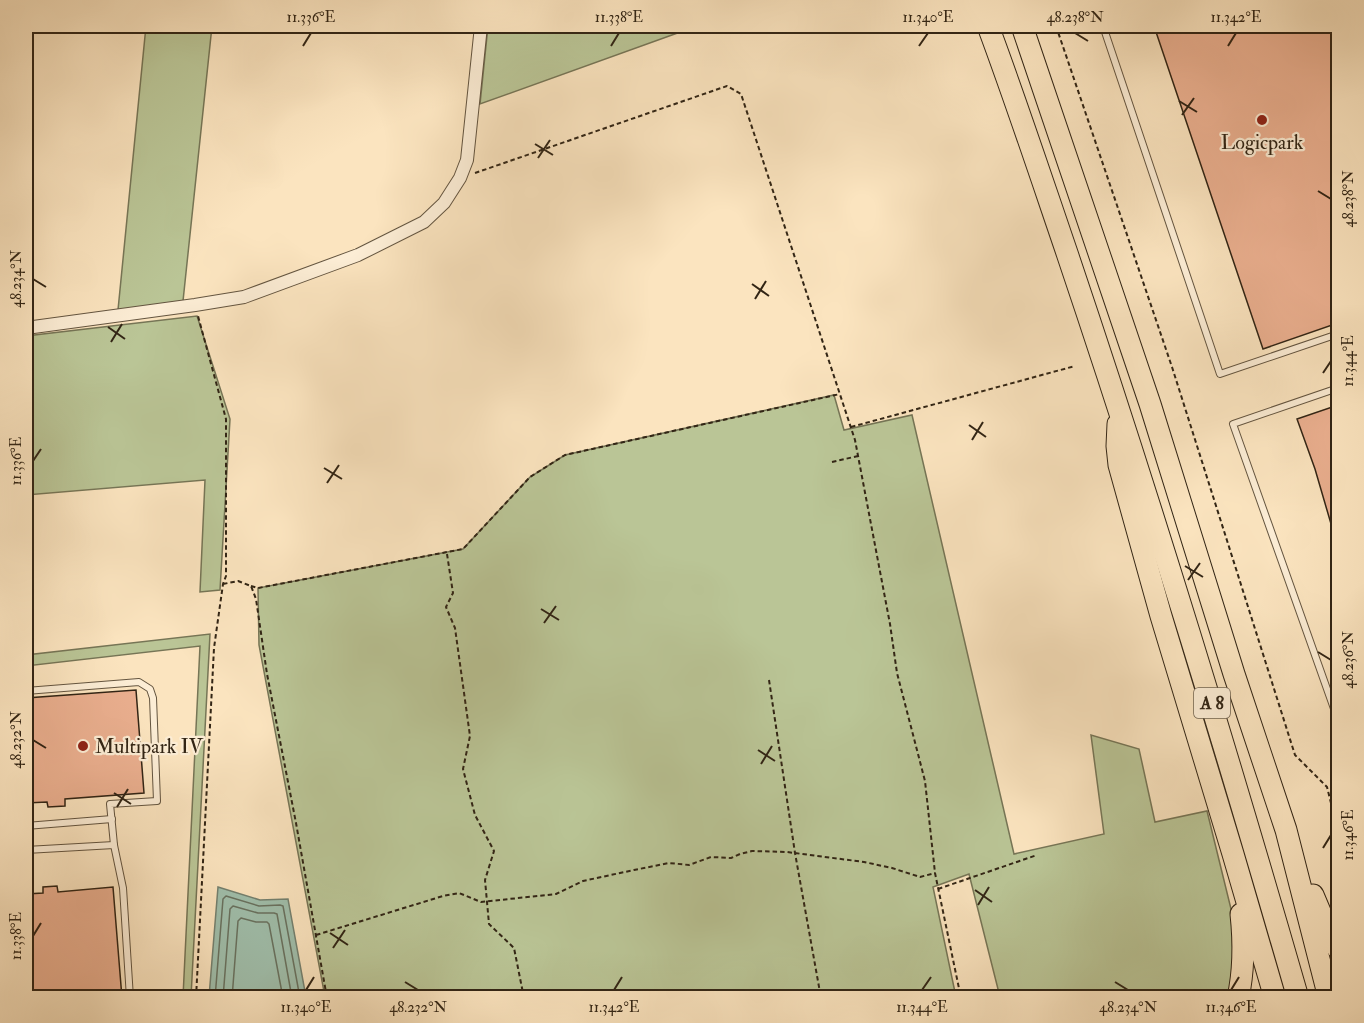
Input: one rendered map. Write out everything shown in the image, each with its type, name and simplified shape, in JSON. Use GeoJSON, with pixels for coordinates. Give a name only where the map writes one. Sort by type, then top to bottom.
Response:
{"type":"FeatureCollection","features":[{"type":"Feature","properties":{"kind":"highway","name":"A 8"},"geometry":{"type":"LineString","coordinates":[[988,26],[1120,411],[1207,687],[1298,998]]}},
{"type":"Feature","properties":{"kind":"highway","name":"A 8"},"geometry":{"type":"LineString","coordinates":[[1022,26],[1150,404],[1286,830],[1329,998]]}},
{"type":"Feature","properties":{"kind":"highway"},"geometry":{"type":"LineString","coordinates":[[1120,411],[1117,429],[1119,465],[1161,616],[1275,998]]}},
{"type":"Feature","properties":{"kind":"highway"},"geometry":{"type":"LineString","coordinates":[[1286,830],[1332,940],[1338,949]]}},
{"type":"Feature","properties":{"kind":"highway"},"geometry":{"type":"LineString","coordinates":[[1233,854],[1243,936],[1238,998]]}},
{"type":"Feature","properties":{"kind":"street"},"geometry":{"type":"LineString","coordinates":[[26,328],[195,306],[244,297],[358,255],[424,222],[444,203],[460,178],[467,160],[481,26]]}},
{"type":"Feature","properties":{"kind":"lane"},"geometry":{"type":"LineString","coordinates":[[1103,26],[1220,374],[1338,334]]}},
{"type":"Feature","properties":{"kind":"lane"},"geometry":{"type":"LineString","coordinates":[[1338,388],[1233,424],[1338,720]]}},
{"type":"Feature","properties":{"kind":"lane"},"geometry":{"type":"LineString","coordinates":[[26,692],[139,682],[150,689],[153,698],[158,801],[110,804],[114,845],[123,888],[130,998]]}},
{"type":"Feature","properties":{"kind":"lane"},"geometry":{"type":"LineString","coordinates":[[26,826],[112,819]]}},
{"type":"Feature","properties":{"kind":"lane"},"geometry":{"type":"LineString","coordinates":[[26,850],[114,845]]}},
{"type":"Feature","properties":{"kind":"path"},"geometry":{"type":"LineString","coordinates":[[1056,26],[1172,367],[1295,755],[1328,787],[1338,831]]}},
{"type":"Feature","properties":{"kind":"path"},"geometry":{"type":"LineString","coordinates":[[460,178],[727,86],[741,94],[855,440],[890,624],[897,673],[925,781],[935,873],[961,998]]}},
{"type":"Feature","properties":{"kind":"path"},"geometry":{"type":"LineString","coordinates":[[195,306],[226,419],[226,576],[214,648],[196,998]]}},
{"type":"Feature","properties":{"kind":"path"},"geometry":{"type":"LineString","coordinates":[[851,427],[1075,366]]}},
{"type":"Feature","properties":{"kind":"path"},"geometry":{"type":"LineString","coordinates":[[223,584],[238,581],[258,588],[464,549],[530,477],[566,455],[840,394]]}},
{"type":"Feature","properties":{"kind":"path"},"geometry":{"type":"LineString","coordinates":[[832,462],[858,456]]}},
{"type":"Feature","properties":{"kind":"path"},"geometry":{"type":"LineString","coordinates":[[446,552],[453,593],[447,607],[455,628],[470,736],[464,770],[475,815],[494,851],[485,880],[489,924],[514,948],[524,998]]}},
{"type":"Feature","properties":{"kind":"path"},"geometry":{"type":"LineString","coordinates":[[251,586],[327,998]]}},
{"type":"Feature","properties":{"kind":"path"},"geometry":{"type":"LineString","coordinates":[[769,680],[820,998]]}},
{"type":"Feature","properties":{"kind":"path"},"geometry":{"type":"LineString","coordinates":[[316,935],[459,892],[481,902],[556,894],[583,881],[669,863],[689,865],[711,857],[731,858],[752,851],[795,853],[864,861],[920,877],[935,873]]}},
{"type":"Feature","properties":{"kind":"path"},"geometry":{"type":"LineString","coordinates":[[938,889],[1037,855]]}},
{"type":"Feature","properties":{"kind":"shaded area"},"geometry":{"type":"Polygon","coordinates":[[[146,26],[212,26],[183,301],[118,310],[146,26]]]}},
{"type":"Feature","properties":{"kind":"shaded area"},"geometry":{"type":"Polygon","coordinates":[[[488,26],[697,26],[480,104],[488,26]]]}},
{"type":"Feature","properties":{"kind":"shaded area"},"geometry":{"type":"Polygon","coordinates":[[[197,316],[230,419],[220,590],[200,592],[205,480],[26,495],[26,336],[197,316]]]}},
{"type":"Feature","properties":{"kind":"shaded area"},"geometry":{"type":"Polygon","coordinates":[[[834,395],[844,430],[912,415],[1014,854],[1104,834],[1091,735],[1139,749],[1155,822],[1207,811],[1233,917],[1235,963],[1230,997],[1000,997],[969,874],[933,887],[956,997],[325,997],[259,645],[258,588],[463,549],[530,477],[565,455],[834,395]]]}},
{"type":"Feature","properties":{"kind":"shaded area"},"geometry":{"type":"Polygon","coordinates":[[[210,634],[191,997],[183,997],[200,646],[26,666],[26,655],[210,634]]]}},
{"type":"Feature","properties":{"kind":"water"},"geometry":{"type":"Polygon","coordinates":[[[218,887],[260,900],[288,899],[306,997],[209,997],[218,887]]]}},
{"type":"Feature","properties":{"kind":"building","name":"Logicpark"},"geometry":{"type":"Polygon","coordinates":[[[1154,26],[1338,26],[1338,323],[1263,349],[1154,26]]]}},
{"type":"Feature","properties":{"kind":"building"},"geometry":{"type":"Polygon","coordinates":[[[1338,405],[1338,540],[1336,541],[1315,469],[1297,419],[1338,405]]]}},
{"type":"Feature","properties":{"kind":"building","name":"Multipark IV"},"geometry":{"type":"Polygon","coordinates":[[[136,690],[144,793],[65,799],[65,806],[48,807],[47,802],[26,803],[26,698],[136,690]]]}},
{"type":"Feature","properties":{"kind":"building"},"geometry":{"type":"Polygon","coordinates":[[[57,886],[58,892],[113,887],[122,998],[26,998],[26,894],[43,893],[43,887],[57,886]]]}},
{"type":"Feature","properties":{"kind":"place","name":"Logicpark"},"geometry":{"type":"Point","coordinates":[1262,120]}},
{"type":"Feature","properties":{"kind":"place","name":"Multipark IV"},"geometry":{"type":"Point","coordinates":[83,746]}}]}
